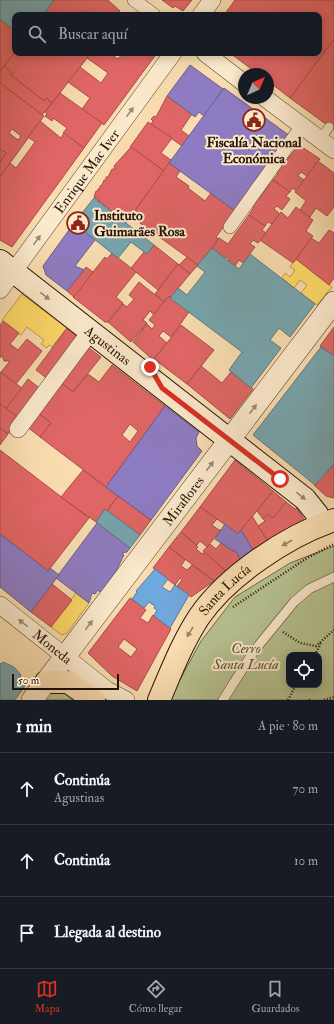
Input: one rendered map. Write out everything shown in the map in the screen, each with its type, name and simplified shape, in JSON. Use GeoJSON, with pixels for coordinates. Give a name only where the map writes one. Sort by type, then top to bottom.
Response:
{"type":"FeatureCollection","features":[{"type":"Feature","properties":{"kind":"main road","name":"Agustinas"},"geometry":{"type":"LineString","coordinates":[[7,266],[94,328],[162,388],[230,440],[282,476],[305,499],[317,514],[328,522]]}},
{"type":"Feature","properties":{"kind":"main road","name":"Santa Lucía"},"geometry":{"type":"LineString","coordinates":[[159,700],[184,642],[199,617],[215,597],[267,556],[328,522]]}},
{"type":"Feature","properties":{"kind":"main road"},"geometry":{"type":"LineString","coordinates":[[46,682],[68,682],[94,700]]}},
{"type":"Feature","properties":{"kind":"street"},"geometry":{"type":"LineString","coordinates":[[134,0],[150,12]]}},
{"type":"Feature","properties":{"kind":"street"},"geometry":{"type":"LineString","coordinates":[[203,12],[212,0]]}},
{"type":"Feature","properties":{"kind":"street","name":"Enrique Mac Iver"},"geometry":{"type":"LineString","coordinates":[[0,290],[7,266],[171,56]]}},
{"type":"Feature","properties":{"kind":"street"},"geometry":{"type":"LineString","coordinates":[[209,56],[238,78]]}},
{"type":"Feature","properties":{"kind":"street"},"geometry":{"type":"LineString","coordinates":[[273,104],[302,126],[324,133],[334,150]]}},
{"type":"Feature","properties":{"kind":"street"},"geometry":{"type":"LineString","coordinates":[[230,227],[302,126]]}},
{"type":"Feature","properties":{"kind":"street","name":"Miraflores"},"geometry":{"type":"LineString","coordinates":[[32,700],[230,440],[277,388],[334,302]]}},
{"type":"Feature","properties":{"kind":"street"},"geometry":{"type":"LineString","coordinates":[[18,429],[94,328]]}},
{"type":"Feature","properties":{"kind":"street","name":"Moneda"},"geometry":{"type":"LineString","coordinates":[[0,605],[107,690],[126,700]]}},
{"type":"Feature","properties":{"kind":"lane"},"geometry":{"type":"LineString","coordinates":[[223,700],[254,651],[294,602],[309,589],[334,577]]}},
{"type":"Feature","properties":{"kind":"path"},"geometry":{"type":"LineString","coordinates":[[228,611],[246,597],[307,558],[334,544]]}},
{"type":"Feature","properties":{"kind":"path"},"geometry":{"type":"LineString","coordinates":[[274,627],[306,645],[316,646],[334,630]]}},
{"type":"Feature","properties":{"kind":"path"},"geometry":{"type":"LineString","coordinates":[[316,652],[321,643]]}},
{"type":"Feature","properties":{"kind":"path"},"geometry":{"type":"LineString","coordinates":[[288,700],[294,688]]}},
{"type":"Feature","properties":{"kind":"path"},"geometry":{"type":"LineString","coordinates":[[324,700],[334,697]]}},
{"type":"Feature","properties":{"kind":"green space","name":"Cerro Santa Lucía"},"geometry":{"type":"Polygon","coordinates":[[[334,546],[334,700],[169,700],[201,641],[235,597],[290,563],[334,546]]]}},
{"type":"Feature","properties":{"kind":"green space"},"geometry":{"type":"Polygon","coordinates":[[[57,688],[81,700],[44,700],[50,692],[57,688]]]}},
{"type":"Feature","properties":{"kind":"building: Viviendas"},"geometry":{"type":"Polygon","coordinates":[[[296,259],[332,287],[317,305],[301,293],[307,285],[300,280],[294,288],[282,278],[285,273],[290,277],[295,270],[290,267],[296,259]]]}},
{"type":"Feature","properties":{"kind":"building: Viviendas"},"geometry":{"type":"Polygon","coordinates":[[[22,294],[67,328],[52,347],[49,345],[47,348],[41,344],[44,340],[27,327],[21,335],[2,320],[22,294]]]}},
{"type":"Feature","properties":{"kind":"building: Viviendas"},"geometry":{"type":"Polygon","coordinates":[[[76,593],[89,603],[67,633],[62,635],[51,627],[76,593]]]}},
{"type":"Feature","properties":{"kind":"building: Comercios"},"geometry":{"type":"Polygon","coordinates":[[[54,0],[108,0],[120,11],[119,12],[45,12],[54,0]]]}},
{"type":"Feature","properties":{"kind":"building: Comercios"},"geometry":{"type":"Polygon","coordinates":[[[162,0],[192,0],[183,11],[175,6],[173,8],[162,0]]]}},
{"type":"Feature","properties":{"kind":"building: Comercios"},"geometry":{"type":"Polygon","coordinates":[[[235,0],[334,0],[334,39],[322,55],[322,12],[226,12],[235,0]]]}},
{"type":"Feature","properties":{"kind":"building: Comercios"},"geometry":{"type":"Polygon","coordinates":[[[0,19],[12,29],[12,56],[0,71],[0,19]]]}},
{"type":"Feature","properties":{"kind":"building: Comercios"},"geometry":{"type":"Polygon","coordinates":[[[334,39],[334,130],[290,98],[334,39]]]}},
{"type":"Feature","properties":{"kind":"building: Comercios"},"geometry":{"type":"Polygon","coordinates":[[[12,56],[89,56],[52,103],[46,98],[44,101],[11,75],[12,73],[4,66],[12,56]]]}},
{"type":"Feature","properties":{"kind":"building: Comercios"},"geometry":{"type":"Polygon","coordinates":[[[89,56],[114,56],[118,59],[120,56],[155,56],[104,125],[82,109],[90,98],[68,82],[80,67],[101,83],[108,73],[87,58],[89,56]]]}},
{"type":"Feature","properties":{"kind":"building: Comercios"},"geometry":{"type":"Polygon","coordinates":[[[234,56],[321,56],[290,98],[274,86],[274,68],[250,68],[234,56]]]}},
{"type":"Feature","properties":{"kind":"building: Comercios"},"geometry":{"type":"Polygon","coordinates":[[[4,66],[12,73],[11,75],[44,101],[46,98],[52,103],[42,115],[0,83],[0,71],[4,66]]]}},
{"type":"Feature","properties":{"kind":"building: Comercios"},"geometry":{"type":"Polygon","coordinates":[[[0,83],[44,116],[0,177],[0,162],[6,153],[0,149],[0,83]],[[12,129],[9,133],[18,140],[21,136],[12,129]]]}},
{"type":"Feature","properties":{"kind":"building: Comercios"},"geometry":{"type":"Polygon","coordinates":[[[60,93],[102,123],[84,148],[63,133],[67,128],[53,118],[52,121],[45,116],[47,114],[45,112],[60,93]]]}},
{"type":"Feature","properties":{"kind":"building: Comercios"},"geometry":{"type":"Polygon","coordinates":[[[167,96],[192,114],[181,130],[189,136],[182,146],[151,124],[153,121],[151,119],[154,116],[156,117],[167,96]]]}},
{"type":"Feature","properties":{"kind":"building: Comercios"},"geometry":{"type":"Polygon","coordinates":[[[40,121],[61,138],[64,133],[84,148],[12,247],[0,240],[0,177],[10,163],[16,168],[35,142],[28,137],[40,121]]]}},
{"type":"Feature","properties":{"kind":"building: Comercios"},"geometry":{"type":"Polygon","coordinates":[[[148,122],[172,138],[161,153],[171,160],[164,171],[130,147],[148,122]]]}},
{"type":"Feature","properties":{"kind":"building: Comercios"},"geometry":{"type":"Polygon","coordinates":[[[299,145],[320,159],[307,176],[301,172],[298,176],[304,180],[297,191],[292,188],[290,192],[273,180],[278,174],[276,173],[299,145]]]}},
{"type":"Feature","properties":{"kind":"building: Comercios"},"geometry":{"type":"Polygon","coordinates":[[[131,147],[164,171],[126,223],[94,197],[96,191],[98,191],[104,180],[106,180],[106,177],[108,177],[112,169],[115,169],[114,166],[131,147]]]}},
{"type":"Feature","properties":{"kind":"building: Comercios"},"geometry":{"type":"Polygon","coordinates":[[[0,149],[6,153],[0,162],[0,149]]]}},
{"type":"Feature","properties":{"kind":"building: Comercios"},"geometry":{"type":"Polygon","coordinates":[[[318,161],[334,173],[334,207],[327,216],[316,208],[310,217],[300,210],[306,201],[295,192],[318,161]]]}},
{"type":"Feature","properties":{"kind":"building: Comercios"},"geometry":{"type":"Polygon","coordinates":[[[169,163],[180,171],[176,177],[189,186],[188,188],[205,201],[211,193],[235,211],[216,237],[219,239],[198,265],[140,223],[143,219],[134,212],[169,163]]]}},
{"type":"Feature","properties":{"kind":"building: Comercios"},"geometry":{"type":"Polygon","coordinates":[[[273,180],[290,192],[286,196],[290,199],[282,210],[277,206],[274,209],[280,214],[272,224],[268,222],[265,226],[249,215],[254,207],[252,207],[273,180]]]}},
{"type":"Feature","properties":{"kind":"building: Comercios"},"geometry":{"type":"Polygon","coordinates":[[[296,207],[313,220],[306,231],[313,236],[293,263],[260,240],[281,212],[288,218],[296,207]]]}},
{"type":"Feature","properties":{"kind":"building: Comercios"},"geometry":{"type":"Polygon","coordinates":[[[249,215],[265,226],[262,230],[266,233],[258,243],[253,240],[250,244],[255,247],[243,263],[239,260],[235,266],[228,261],[229,259],[227,257],[225,259],[212,248],[219,238],[228,244],[249,215]]]}},
{"type":"Feature","properties":{"kind":"building: Comercios"},"geometry":{"type":"Polygon","coordinates":[[[329,230],[334,233],[334,278],[329,285],[296,259],[311,238],[319,243],[329,230]]]}},
{"type":"Feature","properties":{"kind":"building: Comercios"},"geometry":{"type":"Polygon","coordinates":[[[154,245],[178,264],[158,290],[131,268],[144,252],[147,254],[154,245]]]}},
{"type":"Feature","properties":{"kind":"building: Comercios"},"geometry":{"type":"Polygon","coordinates":[[[112,253],[136,272],[116,297],[123,303],[108,322],[105,322],[73,297],[105,257],[107,259],[112,253]]]}},
{"type":"Feature","properties":{"kind":"building: Comercios"},"geometry":{"type":"Polygon","coordinates":[[[187,257],[198,265],[190,274],[179,265],[187,257]]]}},
{"type":"Feature","properties":{"kind":"building: Comercios"},"geometry":{"type":"Polygon","coordinates":[[[178,264],[190,274],[170,298],[169,296],[164,302],[155,294],[178,264]]]}},
{"type":"Feature","properties":{"kind":"building: Comercios"},"geometry":{"type":"Polygon","coordinates":[[[86,267],[93,272],[74,297],[67,291],[86,267]]]}},
{"type":"Feature","properties":{"kind":"building: Comercios"},"geometry":{"type":"Polygon","coordinates":[[[139,282],[164,302],[154,315],[150,311],[143,320],[147,323],[131,342],[108,322],[123,304],[127,307],[134,299],[129,295],[139,282]]]}},
{"type":"Feature","properties":{"kind":"building: Comercios"},"geometry":{"type":"Polygon","coordinates":[[[169,296],[189,312],[171,337],[163,331],[159,336],[167,343],[154,359],[152,359],[133,342],[147,324],[152,329],[155,325],[149,320],[169,296]]]}},
{"type":"Feature","properties":{"kind":"building: Comercios"},"geometry":{"type":"Polygon","coordinates":[[[3,321],[19,333],[10,344],[18,350],[27,339],[42,351],[16,384],[1,372],[10,361],[4,361],[2,355],[0,358],[0,325],[3,321]]]}},
{"type":"Feature","properties":{"kind":"building: Comercios"},"geometry":{"type":"Polygon","coordinates":[[[181,325],[214,350],[187,384],[154,359],[181,325]]]}},
{"type":"Feature","properties":{"kind":"building: Comercios"},"geometry":{"type":"Polygon","coordinates":[[[334,327],[334,356],[320,346],[334,327]]]}},
{"type":"Feature","properties":{"kind":"building: Comercios"},"geometry":{"type":"Polygon","coordinates":[[[67,328],[80,338],[49,380],[36,370],[67,328]]]}},
{"type":"Feature","properties":{"kind":"building: Comercios"},"geometry":{"type":"Polygon","coordinates":[[[85,345],[101,357],[73,392],[60,382],[85,345]]]}},
{"type":"Feature","properties":{"kind":"building: Comercios"},"geometry":{"type":"Polygon","coordinates":[[[112,365],[165,406],[106,487],[40,437],[51,423],[37,412],[60,382],[73,392],[88,374],[99,382],[112,365]],[[130,424],[122,435],[130,442],[138,431],[130,424]]]}},
{"type":"Feature","properties":{"kind":"building: Comercios"},"geometry":{"type":"Polygon","coordinates":[[[201,366],[222,383],[231,372],[253,389],[230,419],[187,384],[201,366]]]}},
{"type":"Feature","properties":{"kind":"building: Comercios"},"geometry":{"type":"Polygon","coordinates":[[[0,372],[22,388],[6,409],[0,404],[0,372]]]}},
{"type":"Feature","properties":{"kind":"building: Comercios"},"geometry":{"type":"Polygon","coordinates":[[[28,379],[42,390],[20,419],[6,409],[28,379]]]}},
{"type":"Feature","properties":{"kind":"building: Comercios"},"geometry":{"type":"Polygon","coordinates":[[[0,404],[20,419],[8,434],[0,428],[0,404]]]}},
{"type":"Feature","properties":{"kind":"building: Comercios"},"geometry":{"type":"Polygon","coordinates":[[[37,412],[51,423],[40,437],[26,426],[37,412]]]}},
{"type":"Feature","properties":{"kind":"building: Comercios"},"geometry":{"type":"Polygon","coordinates":[[[0,428],[8,434],[0,445],[0,428]]]}},
{"type":"Feature","properties":{"kind":"building: Comercios"},"geometry":{"type":"Polygon","coordinates":[[[0,450],[89,518],[48,571],[0,534],[0,450]]]}},
{"type":"Feature","properties":{"kind":"building: Comercios"},"geometry":{"type":"Polygon","coordinates":[[[235,460],[273,491],[238,534],[200,507],[235,460]]]}},
{"type":"Feature","properties":{"kind":"building: Comercios"},"geometry":{"type":"Polygon","coordinates":[[[334,464],[334,498],[326,496],[314,485],[334,464]]]}},
{"type":"Feature","properties":{"kind":"building: Comercios"},"geometry":{"type":"Polygon","coordinates":[[[83,470],[118,496],[107,511],[105,509],[96,522],[61,497],[83,470]]]}},
{"type":"Feature","properties":{"kind":"building: Comercios"},"geometry":{"type":"Polygon","coordinates":[[[273,491],[286,502],[273,518],[267,514],[263,519],[257,511],[273,491]]]}},
{"type":"Feature","properties":{"kind":"building: Comercios"},"geometry":{"type":"Polygon","coordinates":[[[118,496],[151,520],[140,535],[107,511],[118,496]]]}},
{"type":"Feature","properties":{"kind":"building: Comercios"},"geometry":{"type":"Polygon","coordinates":[[[286,502],[295,509],[297,508],[305,521],[269,543],[258,526],[265,521],[263,519],[267,514],[273,518],[286,502]]]}},
{"type":"Feature","properties":{"kind":"building: Comercios"},"geometry":{"type":"Polygon","coordinates":[[[200,507],[217,519],[212,525],[221,530],[207,547],[200,541],[197,545],[181,532],[200,507]]]}},
{"type":"Feature","properties":{"kind":"building: Comercios"},"geometry":{"type":"Polygon","coordinates":[[[252,516],[269,543],[254,552],[241,530],[252,516]]]}},
{"type":"Feature","properties":{"kind":"building: Comercios"},"geometry":{"type":"Polygon","coordinates":[[[181,532],[198,547],[196,549],[202,554],[205,552],[227,572],[214,581],[169,547],[181,532]]]}},
{"type":"Feature","properties":{"kind":"building: Comercios"},"geometry":{"type":"Polygon","coordinates":[[[221,543],[233,551],[235,550],[242,562],[227,572],[203,551],[210,544],[216,549],[221,543]]]}},
{"type":"Feature","properties":{"kind":"building: Comercios"},"geometry":{"type":"Polygon","coordinates":[[[169,547],[185,560],[181,566],[187,570],[192,565],[214,581],[191,597],[177,586],[182,580],[180,578],[175,585],[153,568],[169,547]]]}},
{"type":"Feature","properties":{"kind":"building: Comercios"},"geometry":{"type":"Polygon","coordinates":[[[52,584],[72,600],[51,627],[31,612],[52,584]]]}},
{"type":"Feature","properties":{"kind":"building: Comercios"},"geometry":{"type":"Polygon","coordinates":[[[130,598],[146,610],[140,618],[148,623],[153,615],[171,629],[137,691],[112,676],[88,653],[130,598]],[[124,639],[118,647],[131,657],[137,649],[124,639]]]}},
{"type":"Feature","properties":{"kind":"building: Oficinas"},"geometry":{"type":"Polygon","coordinates":[[[190,65],[223,89],[204,116],[199,112],[195,117],[167,96],[190,65]]]}},
{"type":"Feature","properties":{"kind":"building: Oficinas"},"geometry":{"type":"Polygon","coordinates":[[[224,88],[238,98],[238,104],[246,104],[290,136],[235,211],[169,163],[224,88]]]}},
{"type":"Feature","properties":{"kind":"building: Oficinas"},"geometry":{"type":"Polygon","coordinates":[[[74,223],[95,240],[75,266],[84,270],[67,291],[46,275],[43,266],[74,223]]]}},
{"type":"Feature","properties":{"kind":"building: Oficinas"},"geometry":{"type":"Polygon","coordinates":[[[165,406],[199,432],[196,438],[197,446],[202,451],[151,520],[106,487],[165,406]]]}},
{"type":"Feature","properties":{"kind":"building: Oficinas"},"geometry":{"type":"Polygon","coordinates":[[[97,523],[130,548],[127,552],[122,553],[124,555],[114,575],[101,593],[98,590],[95,594],[92,593],[89,603],[56,578],[97,523]]]}},
{"type":"Feature","properties":{"kind":"building: Oficinas"},"geometry":{"type":"Polygon","coordinates":[[[225,524],[238,534],[241,530],[254,552],[241,560],[235,550],[233,551],[215,539],[225,524]]]}},
{"type":"Feature","properties":{"kind":"building: Oficinas"},"geometry":{"type":"Polygon","coordinates":[[[0,534],[48,571],[50,568],[59,575],[31,612],[0,587],[0,534]]]}},
{"type":"Feature","properties":{"kind":"building: Escuelas"},"geometry":{"type":"Polygon","coordinates":[[[155,569],[168,579],[162,587],[170,592],[175,585],[189,595],[170,628],[154,616],[157,610],[154,608],[155,606],[149,602],[144,608],[132,599],[137,592],[136,591],[155,569]]]}},
{"type":"Feature","properties":{"kind":"building: Público"},"geometry":{"type":"Polygon","coordinates":[[[0,0],[54,0],[45,12],[12,12],[12,29],[0,19],[0,0]]]}},
{"type":"Feature","properties":{"kind":"building: Público"},"geometry":{"type":"Polygon","coordinates":[[[94,198],[154,245],[147,254],[131,242],[118,258],[74,223],[94,198]]]}},
{"type":"Feature","properties":{"kind":"building: Público"},"geometry":{"type":"Polygon","coordinates":[[[212,248],[239,269],[250,254],[315,304],[290,337],[279,328],[270,340],[281,348],[251,388],[229,370],[242,352],[170,298],[178,288],[187,295],[205,272],[197,266],[212,248]]]}},
{"type":"Feature","properties":{"kind":"building: Público"},"geometry":{"type":"Polygon","coordinates":[[[321,347],[334,356],[334,464],[315,485],[253,435],[321,347]]]}},
{"type":"Feature","properties":{"kind":"building: Público"},"geometry":{"type":"Polygon","coordinates":[[[105,509],[140,535],[130,548],[96,522],[105,509]]]}},
{"type":"Feature","properties":{"kind":"building: Público"},"geometry":{"type":"Polygon","coordinates":[[[3,662],[14,667],[21,675],[20,677],[27,683],[15,700],[0,700],[0,663],[1,664],[3,662]]]}},
{"type":"Feature","properties":{"kind":"place","name":"Fiscalía Nacional Económica"},"geometry":{"type":"Point","coordinates":[254,120]}},
{"type":"Feature","properties":{"kind":"place","name":"Instituto Guimarães Rosa"},"geometry":{"type":"Point","coordinates":[78,223]}},
{"type":"Feature","properties":{"kind":"route"},"geometry":{"type":"LineString","coordinates":[[150,367],[159,380],[162,388],[280,479]]}}]}
